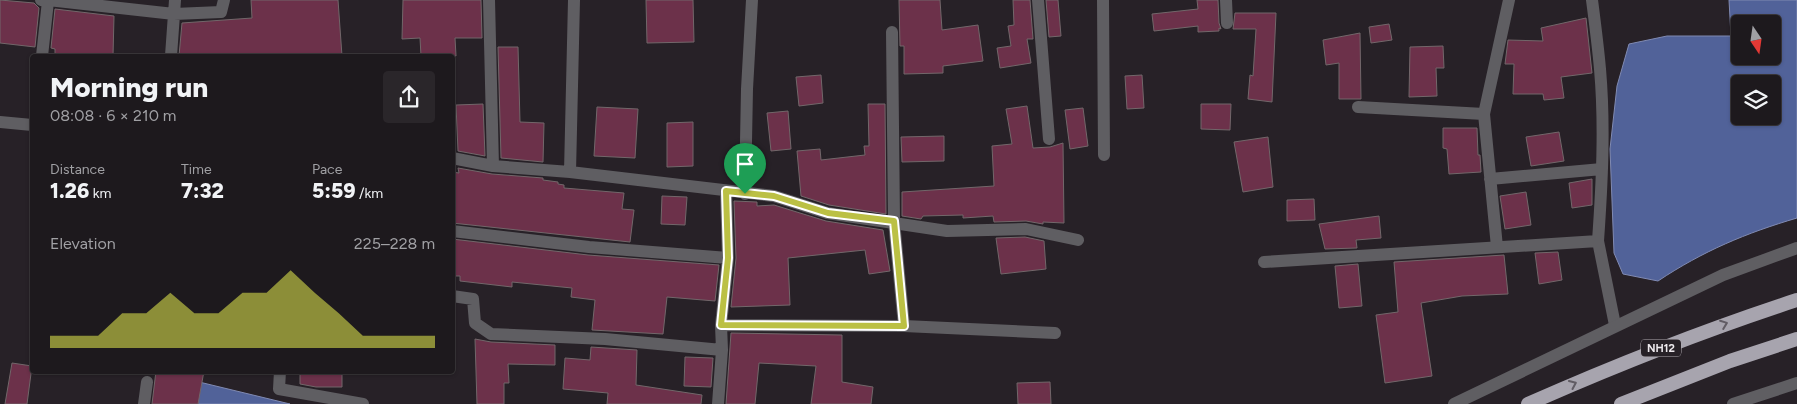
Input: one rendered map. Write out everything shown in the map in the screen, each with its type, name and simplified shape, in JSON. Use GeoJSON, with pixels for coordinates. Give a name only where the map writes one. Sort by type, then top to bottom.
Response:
{"type":"FeatureCollection","features":[{"type":"Feature","properties":{"kind":"highway","name":"NH12"},"geometry":{"type":"LineString","coordinates":[[1528,404],[1597,374],[1728,322],[1797,300]]}},
{"type":"Feature","properties":{"kind":"highway"},"geometry":{"type":"LineString","coordinates":[[1620,404],[1730,360],[1797,339]]}},
{"type":"Feature","properties":{"kind":"street"},"geometry":{"type":"LineString","coordinates":[[42,54],[46,0],[174,14],[221,12],[224,0]]}},
{"type":"Feature","properties":{"kind":"street"},"geometry":{"type":"LineString","coordinates":[[171,54],[175,0]]}},
{"type":"Feature","properties":{"kind":"street"},"geometry":{"type":"LineString","coordinates":[[489,0],[493,166]]}},
{"type":"Feature","properties":{"kind":"street"},"geometry":{"type":"LineString","coordinates":[[570,172],[574,0]]}},
{"type":"Feature","properties":{"kind":"street"},"geometry":{"type":"LineString","coordinates":[[745,194],[752,0]]}},
{"type":"Feature","properties":{"kind":"street"},"geometry":{"type":"LineString","coordinates":[[1038,0],[1049,139]]}},
{"type":"Feature","properties":{"kind":"street"},"geometry":{"type":"LineString","coordinates":[[1103,0],[1104,155]]}},
{"type":"Feature","properties":{"kind":"street"},"geometry":{"type":"LineString","coordinates":[[1226,0],[1227,23]]}},
{"type":"Feature","properties":{"kind":"street"},"geometry":{"type":"LineString","coordinates":[[1497,248],[1484,114],[1509,0]]}},
{"type":"Feature","properties":{"kind":"street"},"geometry":{"type":"LineString","coordinates":[[1592,0],[1600,69],[1602,169],[1598,241],[1616,325]]}},
{"type":"Feature","properties":{"kind":"street"},"geometry":{"type":"LineString","coordinates":[[892,32],[894,221],[904,326]]}},
{"type":"Feature","properties":{"kind":"street"},"geometry":{"type":"LineString","coordinates":[[1358,107],[1484,114]]}},
{"type":"Feature","properties":{"kind":"street"},"geometry":{"type":"LineString","coordinates":[[0,122],[30,125]]}},
{"type":"Feature","properties":{"kind":"street"},"geometry":{"type":"LineString","coordinates":[[455,159],[493,166],[570,172],[774,196],[828,213],[894,221],[947,231],[1026,230],[1078,240]]}},
{"type":"Feature","properties":{"kind":"street"},"geometry":{"type":"LineString","coordinates":[[1490,179],[1602,169]]}},
{"type":"Feature","properties":{"kind":"street"},"geometry":{"type":"LineString","coordinates":[[718,404],[722,350],[721,325],[728,258],[726,191]]}},
{"type":"Feature","properties":{"kind":"street"},"geometry":{"type":"LineString","coordinates":[[455,231],[589,247],[728,258]]}},
{"type":"Feature","properties":{"kind":"street"},"geometry":{"type":"LineString","coordinates":[[1264,262],[1598,241]]}},
{"type":"Feature","properties":{"kind":"street"},"geometry":{"type":"LineString","coordinates":[[1454,404],[1723,275],[1797,248]]}},
{"type":"Feature","properties":{"kind":"street"},"geometry":{"type":"LineString","coordinates":[[455,296],[473,299],[475,323],[491,334],[605,339],[722,350]]}},
{"type":"Feature","properties":{"kind":"street"},"geometry":{"type":"LineString","coordinates":[[721,325],[904,326],[1055,333]]}},
{"type":"Feature","properties":{"kind":"street"},"geometry":{"type":"LineString","coordinates":[[280,374],[279,389],[363,404]]}},
{"type":"Feature","properties":{"kind":"street"},"geometry":{"type":"LineString","coordinates":[[144,404],[147,382]]}},
{"type":"Feature","properties":{"kind":"street"},"geometry":{"type":"LineString","coordinates":[[1733,404],[1797,383]]}},
{"type":"Feature","properties":{"kind":"water"},"geometry":{"type":"Polygon","coordinates":[[[1729,0],[1797,0],[1797,218],[1725,244],[1658,281],[1623,274],[1614,253],[1610,149],[1617,86],[1629,44],[1667,36],[1731,36],[1729,0]]]}},
{"type":"Feature","properties":{"kind":"water"},"geometry":{"type":"Polygon","coordinates":[[[195,381],[290,404],[192,404],[195,381]]]}},
{"type":"Feature","properties":{"kind":"building"},"geometry":{"type":"Polygon","coordinates":[[[0,0],[34,3],[39,8],[35,47],[0,43],[0,0]]]}},
{"type":"Feature","properties":{"kind":"building"},"geometry":{"type":"Polygon","coordinates":[[[251,0],[338,0],[342,54],[179,54],[182,23],[252,18],[251,0]]]}},
{"type":"Feature","properties":{"kind":"building"},"geometry":{"type":"Polygon","coordinates":[[[403,0],[481,0],[482,38],[455,38],[456,56],[455,54],[421,54],[420,38],[402,39],[403,0]]]}},
{"type":"Feature","properties":{"kind":"building"},"geometry":{"type":"Polygon","coordinates":[[[646,0],[693,0],[694,42],[647,43],[646,0]]]}},
{"type":"Feature","properties":{"kind":"building"},"geometry":{"type":"Polygon","coordinates":[[[899,0],[940,0],[942,30],[978,25],[983,61],[943,66],[943,73],[904,74],[904,46],[900,46],[899,0]]]}},
{"type":"Feature","properties":{"kind":"building"},"geometry":{"type":"Polygon","coordinates":[[[1013,0],[1030,0],[1033,39],[1027,39],[1031,63],[1000,68],[997,48],[1011,46],[1008,26],[1014,25],[1013,0]]]}},
{"type":"Feature","properties":{"kind":"building"},"geometry":{"type":"Polygon","coordinates":[[[1046,0],[1058,0],[1061,36],[1049,37],[1046,0]]]}},
{"type":"Feature","properties":{"kind":"building"},"geometry":{"type":"Polygon","coordinates":[[[1197,0],[1218,0],[1221,29],[1219,28],[1219,31],[1198,32],[1198,26],[1154,31],[1152,14],[1198,9],[1197,0]]]}},
{"type":"Feature","properties":{"kind":"building"},"geometry":{"type":"Polygon","coordinates":[[[55,9],[114,16],[113,54],[55,54],[55,49],[51,48],[55,9]]]}},
{"type":"Feature","properties":{"kind":"building"},"geometry":{"type":"Polygon","coordinates":[[[1235,13],[1276,13],[1272,102],[1248,99],[1250,75],[1253,76],[1256,29],[1233,29],[1235,13]]]}},
{"type":"Feature","properties":{"kind":"building"},"geometry":{"type":"Polygon","coordinates":[[[1586,18],[1592,73],[1561,77],[1564,98],[1544,100],[1543,94],[1513,94],[1514,64],[1505,64],[1508,40],[1543,41],[1541,28],[1586,18]]]}},
{"type":"Feature","properties":{"kind":"building"},"geometry":{"type":"Polygon","coordinates":[[[1389,24],[1392,40],[1371,43],[1369,27],[1389,24]]]}},
{"type":"Feature","properties":{"kind":"building"},"geometry":{"type":"Polygon","coordinates":[[[1360,33],[1361,99],[1339,99],[1339,63],[1326,65],[1323,40],[1360,33]]]}},
{"type":"Feature","properties":{"kind":"building"},"geometry":{"type":"Polygon","coordinates":[[[1443,46],[1444,68],[1436,68],[1437,96],[1409,97],[1410,47],[1443,46]]]}},
{"type":"Feature","properties":{"kind":"building"},"geometry":{"type":"Polygon","coordinates":[[[498,47],[518,47],[520,122],[544,123],[543,162],[501,158],[498,47]]]}},
{"type":"Feature","properties":{"kind":"building"},"geometry":{"type":"Polygon","coordinates":[[[821,75],[823,103],[799,106],[796,77],[821,75]]]}},
{"type":"Feature","properties":{"kind":"building"},"geometry":{"type":"Polygon","coordinates":[[[1142,75],[1144,108],[1127,109],[1125,76],[1142,75]]]}},
{"type":"Feature","properties":{"kind":"building"},"geometry":{"type":"Polygon","coordinates":[[[483,104],[485,156],[458,151],[456,105],[483,104]]]}},
{"type":"Feature","properties":{"kind":"building"},"geometry":{"type":"Polygon","coordinates":[[[868,104],[885,104],[886,214],[829,205],[801,196],[797,151],[820,149],[821,160],[865,155],[864,146],[869,146],[868,104]]]}},
{"type":"Feature","properties":{"kind":"building"},"geometry":{"type":"Polygon","coordinates":[[[1201,104],[1231,104],[1230,130],[1201,129],[1201,104]]]}},
{"type":"Feature","properties":{"kind":"building"},"geometry":{"type":"Polygon","coordinates":[[[1027,106],[1033,148],[1050,147],[1063,143],[1064,223],[994,222],[993,216],[963,218],[963,215],[923,216],[921,219],[902,216],[902,192],[994,186],[992,146],[1012,144],[1006,109],[1027,106]]]}},
{"type":"Feature","properties":{"kind":"building"},"geometry":{"type":"Polygon","coordinates":[[[597,107],[638,109],[635,158],[594,156],[597,107]]]}},
{"type":"Feature","properties":{"kind":"building"},"geometry":{"type":"Polygon","coordinates":[[[1083,108],[1088,146],[1070,149],[1065,110],[1083,108]]]}},
{"type":"Feature","properties":{"kind":"building"},"geometry":{"type":"Polygon","coordinates":[[[788,111],[791,149],[771,151],[767,113],[788,111]]]}},
{"type":"Feature","properties":{"kind":"building"},"geometry":{"type":"Polygon","coordinates":[[[693,122],[693,166],[667,167],[667,123],[693,122]]]}},
{"type":"Feature","properties":{"kind":"building"},"geometry":{"type":"Polygon","coordinates":[[[1443,128],[1477,128],[1481,172],[1449,174],[1447,149],[1443,148],[1443,128]]]}},
{"type":"Feature","properties":{"kind":"building"},"geometry":{"type":"Polygon","coordinates":[[[1559,132],[1564,161],[1531,166],[1526,137],[1559,132]]]}},
{"type":"Feature","properties":{"kind":"building"},"geometry":{"type":"Polygon","coordinates":[[[944,136],[944,161],[902,162],[901,137],[944,136]]]}},
{"type":"Feature","properties":{"kind":"building"},"geometry":{"type":"Polygon","coordinates":[[[1268,137],[1273,187],[1243,192],[1234,142],[1268,137]]]}},
{"type":"Feature","properties":{"kind":"building"},"geometry":{"type":"Polygon","coordinates":[[[458,168],[492,174],[543,178],[543,180],[558,182],[558,184],[564,185],[564,188],[624,193],[622,209],[634,210],[630,242],[455,223],[455,172],[459,173],[458,168]]]}},
{"type":"Feature","properties":{"kind":"building"},"geometry":{"type":"Polygon","coordinates":[[[1592,179],[1592,205],[1572,208],[1569,183],[1592,179]]]}},
{"type":"Feature","properties":{"kind":"building"},"geometry":{"type":"Polygon","coordinates":[[[1526,192],[1531,225],[1505,229],[1500,196],[1526,192]]]}},
{"type":"Feature","properties":{"kind":"building"},"geometry":{"type":"Polygon","coordinates":[[[662,196],[687,197],[685,225],[661,224],[662,196]]]}},
{"type":"Feature","properties":{"kind":"building"},"geometry":{"type":"Polygon","coordinates":[[[1314,199],[1315,220],[1287,221],[1287,200],[1314,199]]]}},
{"type":"Feature","properties":{"kind":"building"},"geometry":{"type":"Polygon","coordinates":[[[734,201],[757,202],[757,206],[774,205],[826,221],[883,230],[890,271],[869,274],[865,250],[788,258],[790,305],[731,307],[736,258],[734,201]]]}},
{"type":"Feature","properties":{"kind":"building"},"geometry":{"type":"Polygon","coordinates":[[[1379,216],[1381,238],[1356,240],[1357,248],[1325,249],[1319,224],[1379,216]]]}},
{"type":"Feature","properties":{"kind":"building"},"geometry":{"type":"Polygon","coordinates":[[[1025,237],[1044,241],[1046,269],[1001,274],[996,238],[1025,237]]]}},
{"type":"Feature","properties":{"kind":"building"},"geometry":{"type":"Polygon","coordinates":[[[455,239],[588,255],[719,265],[715,301],[667,297],[663,334],[592,330],[595,300],[571,297],[572,288],[512,282],[512,287],[460,281],[460,276],[455,276],[455,239]]]}},
{"type":"Feature","properties":{"kind":"building"},"geometry":{"type":"Polygon","coordinates":[[[1558,252],[1562,280],[1539,284],[1535,253],[1558,252]]]}},
{"type":"Feature","properties":{"kind":"building"},"geometry":{"type":"Polygon","coordinates":[[[1504,255],[1508,294],[1462,296],[1421,303],[1432,376],[1385,383],[1376,315],[1398,312],[1394,262],[1504,255]]]}},
{"type":"Feature","properties":{"kind":"building"},"geometry":{"type":"Polygon","coordinates":[[[1358,264],[1362,306],[1339,308],[1335,266],[1358,264]]]}},
{"type":"Feature","properties":{"kind":"building"},"geometry":{"type":"Polygon","coordinates":[[[731,333],[842,335],[842,382],[873,387],[871,404],[811,404],[816,366],[759,363],[755,404],[726,404],[731,333]]]}},
{"type":"Feature","properties":{"kind":"building"},"geometry":{"type":"Polygon","coordinates":[[[475,339],[491,342],[555,345],[555,365],[508,364],[509,383],[504,383],[504,404],[477,404],[475,339]]]}},
{"type":"Feature","properties":{"kind":"building"},"geometry":{"type":"Polygon","coordinates":[[[591,347],[637,350],[636,385],[702,395],[701,404],[607,404],[608,393],[563,389],[565,358],[590,360],[591,347]]]}},
{"type":"Feature","properties":{"kind":"building"},"geometry":{"type":"Polygon","coordinates":[[[685,357],[713,358],[711,387],[684,386],[685,357]]]}},
{"type":"Feature","properties":{"kind":"building"},"geometry":{"type":"Polygon","coordinates":[[[12,363],[30,366],[31,374],[27,404],[5,404],[12,363]]]}},
{"type":"Feature","properties":{"kind":"building"},"geometry":{"type":"Polygon","coordinates":[[[156,374],[203,374],[198,404],[152,404],[156,374]]]}},
{"type":"Feature","properties":{"kind":"building"},"geometry":{"type":"Polygon","coordinates":[[[300,374],[342,374],[342,387],[316,387],[300,384],[300,374]]]}},
{"type":"Feature","properties":{"kind":"building"},"geometry":{"type":"Polygon","coordinates":[[[1050,382],[1051,404],[1018,404],[1017,383],[1050,382]]]}},
{"type":"Feature","properties":{"kind":"route"},"geometry":{"type":"LineString","coordinates":[[726,191],[745,194],[774,196],[828,213],[894,221],[904,326],[721,325],[728,258],[726,191]]}}]}
